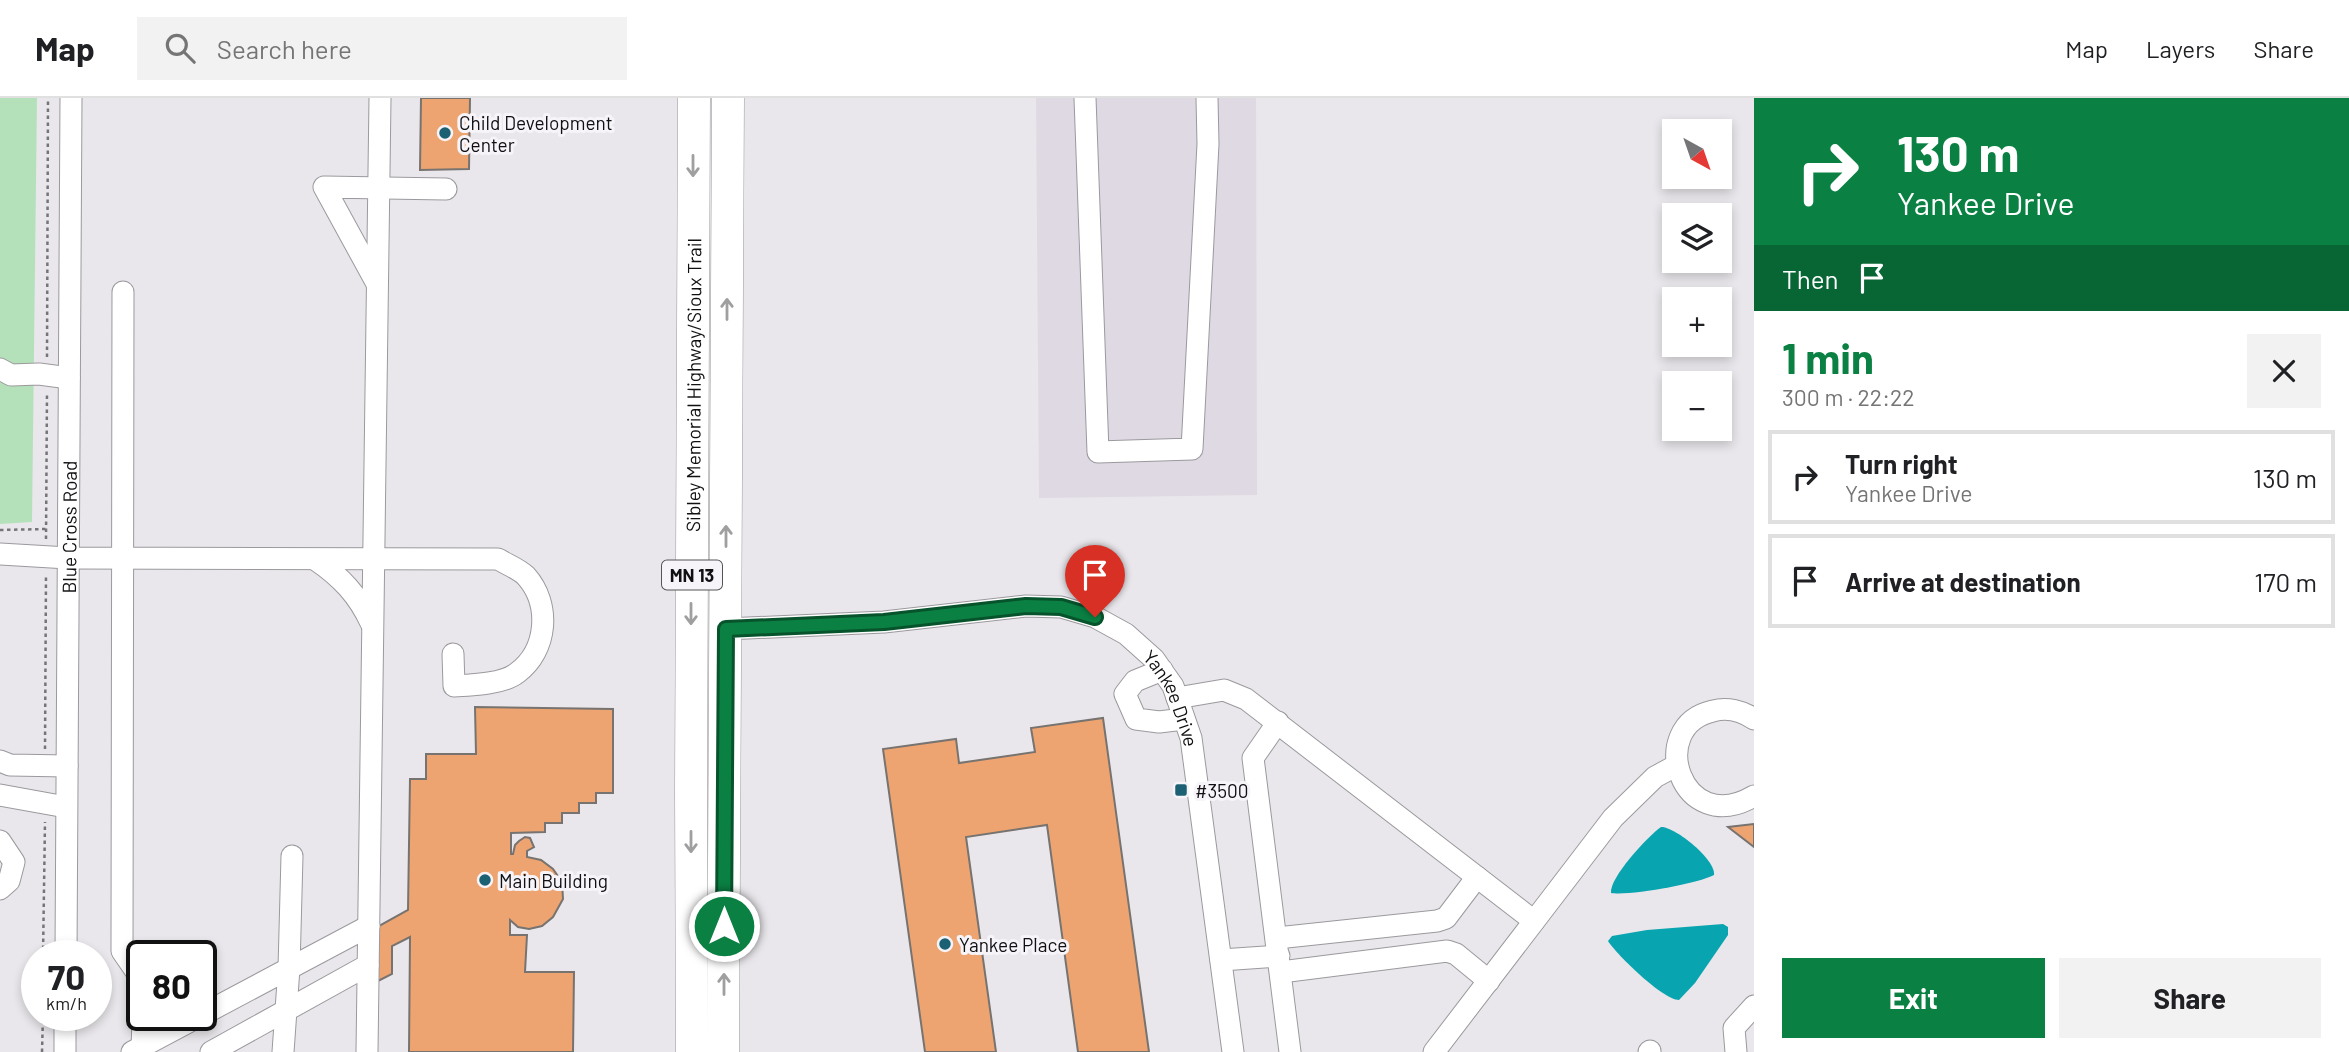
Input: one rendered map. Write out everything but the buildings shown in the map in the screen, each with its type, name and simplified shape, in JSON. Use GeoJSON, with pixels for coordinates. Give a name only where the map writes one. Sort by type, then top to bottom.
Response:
{"type":"FeatureCollection","features":[{"type":"Feature","properties":{"kind":"highway","name":"Sibley Memorial Highway/Sioux Trail"},"geometry":{"type":"LineString","coordinates":[[692,1052],[694,98]]}},
{"type":"Feature","properties":{"kind":"highway","name":"Sibley Memorial Highway/Sioux Trail"},"geometry":{"type":"LineString","coordinates":[[723,1052],[728,98]]}},
{"type":"Feature","properties":{"kind":"street","name":"Blue Cross Road"},"geometry":{"type":"LineString","coordinates":[[66,940],[66,807],[56,766],[57,558],[69,377],[71,98]]}},
{"type":"Feature","properties":{"kind":"street"},"geometry":{"type":"LineString","coordinates":[[367,1052],[380,98]]}},
{"type":"Feature","properties":{"kind":"street"},"geometry":{"type":"LineString","coordinates":[[1085,98],[1098,452],[1192,449],[1208,144],[1207,98]]}},
{"type":"Feature","properties":{"kind":"street"},"geometry":{"type":"LineString","coordinates":[[377,284],[324,187],[446,189]]}},
{"type":"Feature","properties":{"kind":"street"},"geometry":{"type":"LineString","coordinates":[[123,292],[122,951],[126,957]]}},
{"type":"Feature","properties":{"kind":"street"},"geometry":{"type":"LineString","coordinates":[[0,369],[11,375],[69,377]]}},
{"type":"Feature","properties":{"kind":"street"},"geometry":{"type":"LineString","coordinates":[[0,554],[122,559],[498,559],[525,575],[542,603],[544,629],[531,660],[516,674],[482,684],[454,686],[453,654]]}},
{"type":"Feature","properties":{"kind":"street"},"geometry":{"type":"LineString","coordinates":[[316,560],[336,573],[353,591],[373,626]]}},
{"type":"Feature","properties":{"kind":"street","name":"Yankee Drive"},"geometry":{"type":"LineString","coordinates":[[726,629],[884,622],[1026,606],[1061,607],[1095,617],[1126,634],[1154,659],[1162,670],[1172,686],[1191,738],[1233,1052]]}},
{"type":"Feature","properties":{"kind":"street"},"geometry":{"type":"LineString","coordinates":[[1162,670],[1135,681],[1125,694],[1136,719],[1159,722],[1184,719]]}},
{"type":"Feature","properties":{"kind":"street"},"geometry":{"type":"LineString","coordinates":[[1177,698],[1224,690],[1246,699],[1534,921]]}},
{"type":"Feature","properties":{"kind":"street"},"geometry":{"type":"LineString","coordinates":[[1754,719],[1735,710],[1708,712],[1692,721],[1681,735],[1676,755],[1679,775],[1689,792],[1706,803],[1725,807],[1741,804],[1754,796]]}},
{"type":"Feature","properties":{"kind":"street"},"geometry":{"type":"LineString","coordinates":[[1278,722],[1253,758],[1290,1052]]}},
{"type":"Feature","properties":{"kind":"street"},"geometry":{"type":"LineString","coordinates":[[0,761],[10,765],[56,766]]}},
{"type":"Feature","properties":{"kind":"street"},"geometry":{"type":"LineString","coordinates":[[1434,1052],[1613,818],[1655,777],[1677,765]]}},
{"type":"Feature","properties":{"kind":"street"},"geometry":{"type":"LineString","coordinates":[[0,795],[66,807]]}},
{"type":"Feature","properties":{"kind":"street"},"geometry":{"type":"LineString","coordinates":[[0,841],[14,862],[9,881],[0,889]]}},
{"type":"Feature","properties":{"kind":"street"},"geometry":{"type":"LineString","coordinates":[[283,1052],[289,968],[292,856]]}},
{"type":"Feature","properties":{"kind":"street"},"geometry":{"type":"LineString","coordinates":[[1279,956],[1446,918],[1477,877]]}},
{"type":"Feature","properties":{"kind":"street"},"geometry":{"type":"LineString","coordinates":[[139,1050],[369,926]]}},
{"type":"Feature","properties":{"kind":"street"},"geometry":{"type":"LineString","coordinates":[[1220,960],[1447,951],[1456,954],[1489,981]]}},
{"type":"Feature","properties":{"kind":"street"},"geometry":{"type":"LineString","coordinates":[[211,1052],[368,965]]}},
{"type":"Feature","properties":{"kind":"street"},"geometry":{"type":"LineString","coordinates":[[1736,1052],[1734,1028],[1754,1006]]}},
{"type":"Feature","properties":{"kind":"street"},"geometry":{"type":"LineString","coordinates":[[65,1031],[65,1052]]}},
{"type":"Feature","properties":{"kind":"street"},"geometry":{"type":"LineString","coordinates":[[139,1050],[141,1031]]}},
{"type":"Feature","properties":{"kind":"path"},"geometry":{"type":"LineString","coordinates":[[48,98],[46,529],[57,558],[56,766]]}},
{"type":"Feature","properties":{"kind":"path"},"geometry":{"type":"LineString","coordinates":[[0,530],[46,529]]}},
{"type":"Feature","properties":{"kind":"path"},"geometry":{"type":"LineString","coordinates":[[43,940],[45,804]]}},
{"type":"Feature","properties":{"kind":"path"},"geometry":{"type":"LineString","coordinates":[[42,1052],[43,1031]]}},
{"type":"Feature","properties":{"kind":"shaded area"},"geometry":{"type":"Polygon","coordinates":[[[1036,98],[1256,98],[1257,495],[1039,498],[1036,98]]]}},
{"type":"Feature","properties":{"kind":"green space"},"geometry":{"type":"Polygon","coordinates":[[[0,98],[37,98],[32,522],[0,524],[0,98]]]}},
{"type":"Feature","properties":{"kind":"water"},"geometry":{"type":"Polygon","coordinates":[[[1661,827],[1676,832],[1694,845],[1709,861],[1714,875],[1663,888],[1611,893],[1612,886],[1623,868],[1647,839],[1661,827]]]}},
{"type":"Feature","properties":{"kind":"water"},"geometry":{"type":"Polygon","coordinates":[[[1723,924],[1728,927],[1728,935],[1695,983],[1679,1000],[1662,993],[1652,985],[1630,966],[1608,941],[1612,936],[1647,930],[1723,924]]]}},
{"type":"Feature","properties":{"kind":"place","name":"Child Development Center"},"geometry":{"type":"Point","coordinates":[445,133]}},
{"type":"Feature","properties":{"kind":"place","name":"#3500"},"geometry":{"type":"Point","coordinates":[1181,790]}},
{"type":"Feature","properties":{"kind":"place","name":"Main Building"},"geometry":{"type":"Point","coordinates":[485,880]}},
{"type":"Feature","properties":{"kind":"place","name":"Yankee Place"},"geometry":{"type":"Point","coordinates":[945,944]}},
{"type":"Feature","properties":{"kind":"route"},"geometry":{"type":"LineString","coordinates":[[724,926],[726,629],[884,622],[1026,606],[1061,607],[1095,617]]}}]}
